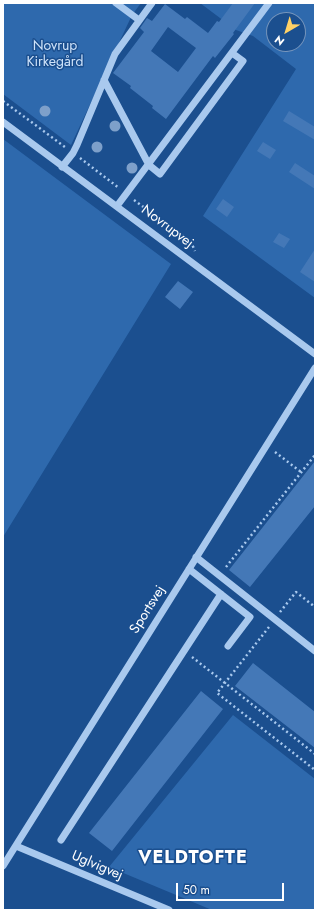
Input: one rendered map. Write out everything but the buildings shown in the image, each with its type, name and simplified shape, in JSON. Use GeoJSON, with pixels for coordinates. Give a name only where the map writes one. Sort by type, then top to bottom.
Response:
{"type":"FeatureCollection","features":[{"type":"Feature","properties":{"kind":"street"},"geometry":{"type":"LineString","coordinates":[[116,3],[139,20]]}},
{"type":"Feature","properties":{"kind":"street"},"geometry":{"type":"LineString","coordinates":[[62,167],[73,153],[115,54],[152,3]]}},
{"type":"Feature","properties":{"kind":"street"},"geometry":{"type":"LineString","coordinates":[[118,206],[269,3]]}},
{"type":"Feature","properties":{"kind":"street"},"geometry":{"type":"LineString","coordinates":[[104,80],[148,165],[160,174],[243,61],[232,53]]}},
{"type":"Feature","properties":{"kind":"street","name":"Novrupvej"},"geometry":{"type":"LineString","coordinates":[[3,122],[62,167],[118,206],[315,354]]}},
{"type":"Feature","properties":{"kind":"street","name":"Sportsvej"},"geometry":{"type":"LineString","coordinates":[[3,866],[315,368]]}},
{"type":"Feature","properties":{"kind":"street"},"geometry":{"type":"LineString","coordinates":[[196,558],[315,651]]}},
{"type":"Feature","properties":{"kind":"street"},"geometry":{"type":"LineString","coordinates":[[189,569],[250,617],[228,646]]}},
{"type":"Feature","properties":{"kind":"street"},"geometry":{"type":"LineString","coordinates":[[61,840],[221,594]]}},
{"type":"Feature","properties":{"kind":"street","name":"Uglvigvej"},"geometry":{"type":"LineString","coordinates":[[16,846],[169,910]]}},
{"type":"Feature","properties":{"kind":"path"},"geometry":{"type":"LineString","coordinates":[[3,101],[191,242],[195,252]]}},
{"type":"Feature","properties":{"kind":"path"},"geometry":{"type":"LineString","coordinates":[[266,445],[301,472]]}},
{"type":"Feature","properties":{"kind":"path"},"geometry":{"type":"LineString","coordinates":[[220,576],[315,455]]}},
{"type":"Feature","properties":{"kind":"path"},"geometry":{"type":"LineString","coordinates":[[315,607],[296,592],[224,683],[218,693],[315,770]]}},
{"type":"Feature","properties":{"kind":"path"},"geometry":{"type":"LineString","coordinates":[[184,651],[315,754]]}},
{"type":"Feature","properties":{"kind":"green space","name":"Novrup Kirkegård"},"geometry":{"type":"Polygon","coordinates":[[[3,3],[141,3],[132,15],[71,145],[3,94],[3,3]]]}},
{"type":"Feature","properties":{"kind":"green space"},"geometry":{"type":"Polygon","coordinates":[[[200,3],[315,3],[315,298],[203,216],[296,69],[274,52],[306,52],[306,12],[266,12],[266,46],[253,36],[236,30],[200,3]]]}},
{"type":"Feature","properties":{"kind":"green space"},"geometry":{"type":"Polygon","coordinates":[[[3,139],[171,264],[3,537],[3,139]]]}},
{"type":"Feature","properties":{"kind":"green space"},"geometry":{"type":"Polygon","coordinates":[[[233,715],[315,779],[315,910],[212,910],[109,867],[233,715]]]}},
{"type":"Feature","properties":{"kind":"district","name":"VELDTOFTE"},"geometry":{"type":"Point","coordinates":[193,859]}}]}
